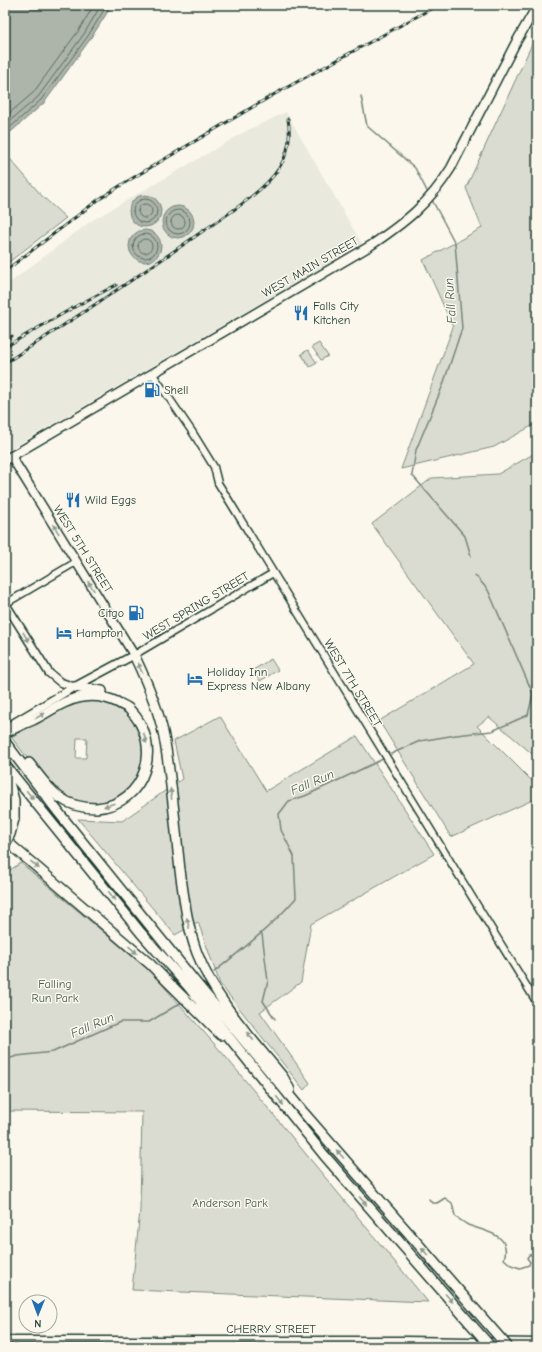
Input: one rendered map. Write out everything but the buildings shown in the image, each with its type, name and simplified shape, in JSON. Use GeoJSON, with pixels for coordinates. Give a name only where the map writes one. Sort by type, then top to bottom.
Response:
{"type":"FeatureCollection","features":[{"type":"Feature","properties":{"kind":"highway"},"geometry":{"type":"LineString","coordinates":[[134,655],[141,670],[164,736],[186,910],[198,954],[205,971],[218,994],[283,1078],[304,1113]]}},
{"type":"Feature","properties":{"kind":"highway"},"geometry":{"type":"LineString","coordinates":[[9,751],[22,756],[51,790],[70,804],[92,808],[103,807],[124,799],[137,786],[145,769],[148,750],[145,735],[138,721],[118,696],[102,691],[74,687]]}},
{"type":"Feature","properties":{"kind":"highway"},"geometry":{"type":"LineString","coordinates":[[5,733],[72,699],[82,697],[102,697],[112,700],[129,709]]}},
{"type":"Feature","properties":{"kind":"highway"},"geometry":{"type":"LineString","coordinates":[[5,742],[9,751],[172,959],[207,1011]]}},
{"type":"Feature","properties":{"kind":"highway"},"geometry":{"type":"LineString","coordinates":[[9,751],[197,984],[304,1113],[508,1347]]}},
{"type":"Feature","properties":{"kind":"highway"},"geometry":{"type":"LineString","coordinates":[[5,766],[141,933],[256,1070],[324,1155],[492,1347]]}},
{"type":"Feature","properties":{"kind":"highway"},"geometry":{"type":"LineString","coordinates":[[5,766],[14,800],[14,819],[10,834],[5,844]]}},
{"type":"Feature","properties":{"kind":"highway"},"geometry":{"type":"LineString","coordinates":[[5,840],[150,964],[256,1070]]}},
{"type":"Feature","properties":{"kind":"main road","name":"WEST MAIN STREET"},"geometry":{"type":"LineString","coordinates":[[8,458],[370,246],[414,214],[442,184],[459,156],[515,44],[537,6]]}},
{"type":"Feature","properties":{"kind":"main road","name":"WEST 5TH STREET"},"geometry":{"type":"LineString","coordinates":[[8,458],[76,562],[134,655]]}},
{"type":"Feature","properties":{"kind":"main road"},"geometry":{"type":"LineString","coordinates":[[5,603],[48,673],[62,683],[74,687]]}},
{"type":"Feature","properties":{"kind":"main road","name":"WEST SPRING STREET"},"geometry":{"type":"LineString","coordinates":[[5,728],[74,687],[134,655]]}},
{"type":"Feature","properties":{"kind":"street","name":"WEST 7TH STREET"},"geometry":{"type":"LineString","coordinates":[[152,373],[170,397],[214,468],[218,483],[537,1003]]}},
{"type":"Feature","properties":{"kind":"street"},"geometry":{"type":"LineString","coordinates":[[5,603],[76,562]]}},
{"type":"Feature","properties":{"kind":"street","name":"WEST SPRING STREET"},"geometry":{"type":"LineString","coordinates":[[134,655],[273,573]]}},
{"type":"Feature","properties":{"kind":"street","name":"CHERRY STREET"},"geometry":{"type":"LineString","coordinates":[[5,1340],[399,1340],[537,1342]]}},
{"type":"Feature","properties":{"kind":"shaded area"},"geometry":{"type":"Polygon","coordinates":[[[286,112],[362,244],[5,452],[5,286],[91,221],[246,131],[286,112]]]}},
{"type":"Feature","properties":{"kind":"green space"},"geometry":{"type":"Polygon","coordinates":[[[537,33],[537,423],[494,447],[401,469],[453,327],[423,260],[482,228],[466,188],[537,33]]]}},
{"type":"Feature","properties":{"kind":"green space"},"geometry":{"type":"Polygon","coordinates":[[[5,153],[42,196],[66,218],[5,265],[5,153]]]}},
{"type":"Feature","properties":{"kind":"green space"},"geometry":{"type":"Polygon","coordinates":[[[319,343],[328,356],[321,360],[312,347],[319,343]]]}},
{"type":"Feature","properties":{"kind":"green space"},"geometry":{"type":"Polygon","coordinates":[[[308,350],[317,363],[310,367],[301,354],[308,350]]]}},
{"type":"Feature","properties":{"kind":"green space"},"geometry":{"type":"Polygon","coordinates":[[[537,452],[537,758],[489,717],[477,726],[537,786],[537,798],[451,837],[379,721],[474,664],[372,524],[432,478],[498,474],[537,452]]]}},
{"type":"Feature","properties":{"kind":"green space"},"geometry":{"type":"Polygon","coordinates":[[[271,659],[278,670],[260,681],[253,670],[271,659]]]}},
{"type":"Feature","properties":{"kind":"green space"},"geometry":{"type":"Polygon","coordinates":[[[91,700],[118,708],[135,724],[143,744],[142,765],[133,785],[117,799],[95,805],[69,799],[62,795],[30,762],[11,737],[70,704],[91,700]],[[77,738],[76,758],[86,758],[87,738],[77,738]]]}},
{"type":"Feature","properties":{"kind":"green space"},"geometry":{"type":"Polygon","coordinates":[[[220,716],[266,791],[357,736],[434,854],[311,924],[301,982],[260,1012],[310,1083],[304,1090],[220,984],[198,922],[175,935],[78,819],[122,821],[182,779],[174,741],[220,716]]]}},
{"type":"Feature","properties":{"kind":"green space"},"geometry":{"type":"Polygon","coordinates":[[[21,863],[152,973],[225,1056],[428,1302],[132,1290],[140,1210],[142,1112],[5,1111],[5,873],[21,863]]]}},
{"type":"Feature","properties":{"kind":"water"},"geometry":{"type":"Polygon","coordinates":[[[5,5],[112,5],[91,38],[44,103],[5,137],[5,5]]]}},
{"type":"Feature","properties":{"kind":"water"},"geometry":{"type":"Polygon","coordinates":[[[142,195],[148,195],[158,202],[161,211],[160,217],[154,224],[148,227],[142,227],[132,220],[129,214],[129,208],[136,198],[142,195]]]}},
{"type":"Feature","properties":{"kind":"water"},"geometry":{"type":"Polygon","coordinates":[[[175,206],[181,206],[191,213],[194,222],[193,228],[187,235],[181,238],[175,238],[165,231],[162,225],[162,219],[169,209],[175,206]]]}},
{"type":"Feature","properties":{"kind":"water"},"geometry":{"type":"Polygon","coordinates":[[[142,230],[148,230],[158,237],[161,246],[160,252],[154,259],[148,262],[142,262],[132,255],[129,249],[129,243],[136,233],[142,230]]]}},
{"type":"Feature","properties":{"kind":"waterway","name":"Fall Run"},"geometry":{"type":"LineString","coordinates":[[361,96],[367,126],[415,168],[428,193]]}},
{"type":"Feature","properties":{"kind":"waterway","name":"Fall Run"},"geometry":{"type":"LineString","coordinates":[[432,200],[455,243],[462,328],[443,385],[416,450],[412,475],[465,536],[471,556]]}},
{"type":"Feature","properties":{"kind":"waterway","name":"Fall Run"},"geometry":{"type":"LineString","coordinates":[[391,754],[420,741],[492,731],[528,715],[533,694],[488,590],[475,575]]}},
{"type":"Feature","properties":{"kind":"waterway","name":"Fall Run"},"geometry":{"type":"LineString","coordinates":[[214,972],[267,928],[296,898],[294,856],[281,830],[279,814],[289,801],[305,796],[383,759]]}},
{"type":"Feature","properties":{"kind":"waterway"},"geometry":{"type":"LineString","coordinates":[[262,934],[268,981],[263,1001],[275,1019]]}},
{"type":"Feature","properties":{"kind":"waterway","name":"Fall Run"},"geometry":{"type":"LineString","coordinates":[[5,1060],[17,1056],[53,1052],[120,1022],[149,1022],[182,1002]]}},
{"type":"Feature","properties":{"kind":"waterway"},"geometry":{"type":"LineString","coordinates":[[429,1199],[432,1203],[437,1203],[445,1198],[452,1203],[455,1216],[460,1220],[468,1225],[496,1235],[501,1239],[504,1244],[504,1259],[511,1265],[520,1268],[529,1265],[530,1262],[527,1258],[529,1255],[537,1254]]}},
{"type":"Feature","properties":{"kind":"railway"},"geometry":{"type":"LineString","coordinates":[[5,271],[98,200],[126,182],[273,95],[438,5]]}},
{"type":"Feature","properties":{"kind":"railway"},"geometry":{"type":"LineString","coordinates":[[5,363],[128,283],[231,212],[264,186],[279,168],[285,156],[289,132],[288,119]]}},
{"type":"Feature","properties":{"kind":"railway"},"geometry":{"type":"LineString","coordinates":[[5,347],[116,285]]}},
{"type":"Feature","properties":{"kind":"railway"},"geometry":{"type":"LineString","coordinates":[[5,340],[12,336]]}},
{"type":"Feature","properties":{"kind":"place","name":"Falls City Kitchen"},"geometry":{"type":"Point","coordinates":[301,313]}},
{"type":"Feature","properties":{"kind":"place","name":"Shell"},"geometry":{"type":"Point","coordinates":[152,390]}},
{"type":"Feature","properties":{"kind":"place","name":"Wild Eggs"},"geometry":{"type":"Point","coordinates":[73,500]}},
{"type":"Feature","properties":{"kind":"place","name":"Citgo"},"geometry":{"type":"Point","coordinates":[136,613]}},
{"type":"Feature","properties":{"kind":"place","name":"Hampton"},"geometry":{"type":"Point","coordinates":[64,633]}},
{"type":"Feature","properties":{"kind":"place","name":"Holiday Inn Express New Albany"},"geometry":{"type":"Point","coordinates":[195,679]}},
{"type":"Feature","properties":{"kind":"park label","name":"Falling Run Park"},"geometry":{"type":"Point","coordinates":[55,991]}},
{"type":"Feature","properties":{"kind":"park label","name":"Anderson Park"},"geometry":{"type":"Point","coordinates":[230,1203]}}]}
